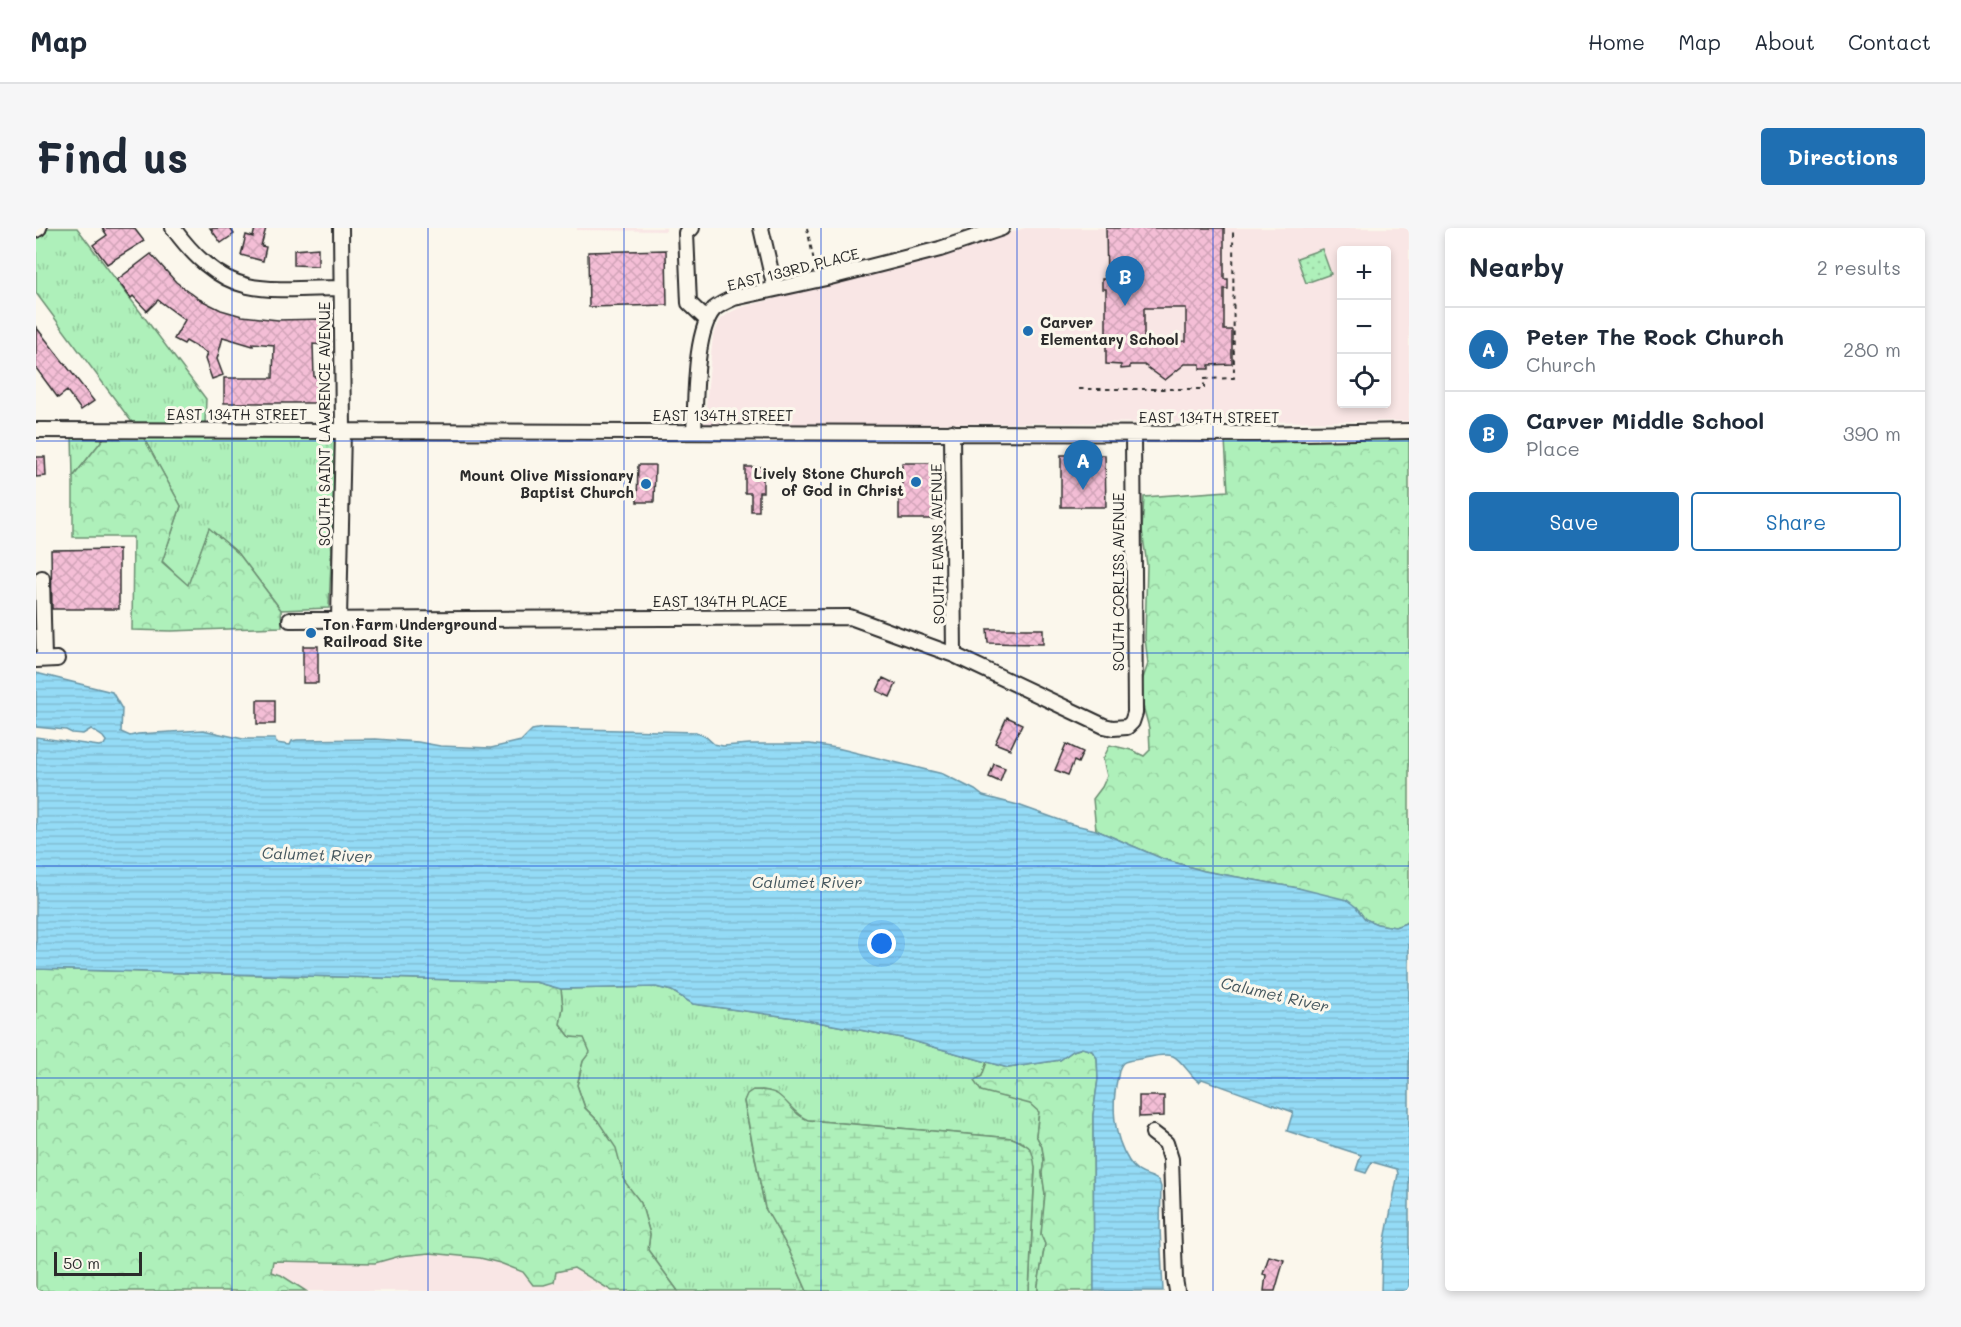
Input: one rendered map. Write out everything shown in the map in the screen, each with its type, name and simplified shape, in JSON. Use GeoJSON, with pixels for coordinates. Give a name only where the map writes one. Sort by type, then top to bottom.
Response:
{"type":"FeatureCollection","features":[{"type":"Feature","properties":{"kind":"street"},"geometry":{"type":"LineString","coordinates":[[173,228],[198,258],[227,278],[248,286],[340,288]]}},
{"type":"Feature","properties":{"kind":"street","name":"SOUTH SAINT LAWRENCE AVENUE"},"geometry":{"type":"LineString","coordinates":[[339,619],[343,430],[341,228]]}},
{"type":"Feature","properties":{"kind":"street"},"geometry":{"type":"LineString","coordinates":[[692,228],[686,233],[689,303],[707,320],[700,341],[694,431]]}},
{"type":"Feature","properties":{"kind":"street"},"geometry":{"type":"LineString","coordinates":[[761,228],[775,289]]}},
{"type":"Feature","properties":{"kind":"street","name":"EAST 133RD PLACE"},"geometry":{"type":"LineString","coordinates":[[707,320],[715,308],[734,298],[826,278],[940,249],[1002,228]]}},
{"type":"Feature","properties":{"kind":"street","name":"EAST 134TH STREET"},"geometry":{"type":"LineString","coordinates":[[38,427],[1133,434],[1316,434],[1409,431]]}},
{"type":"Feature","properties":{"kind":"street","name":"SOUTH EVANS AVENUE"},"geometry":{"type":"LineString","coordinates":[[952,432],[954,655]]}},
{"type":"Feature","properties":{"kind":"street","name":"SOUTH CORLISS AVENUE"},"geometry":{"type":"LineString","coordinates":[[1127,727],[1132,722],[1135,713],[1133,434]]}},
{"type":"Feature","properties":{"kind":"street"},"geometry":{"type":"LineString","coordinates":[[42,578],[46,659]]}},
{"type":"Feature","properties":{"kind":"street","name":"EAST 134TH PLACE"},"geometry":{"type":"LineString","coordinates":[[290,621],[850,617],[954,655],[1104,726],[1127,727]]}},
{"type":"Feature","properties":{"kind":"street"},"geometry":{"type":"LineString","coordinates":[[1153,1133],[1166,1143],[1171,1158],[1177,1291]]}},
{"type":"Feature","properties":{"kind":"path"},"geometry":{"type":"LineString","coordinates":[[807,228],[816,270]]}},
{"type":"Feature","properties":{"kind":"path"},"geometry":{"type":"LineString","coordinates":[[1079,389],[1204,389],[1204,379],[1234,378],[1233,228]]}},
{"type":"Feature","properties":{"kind":"shaded area"},"geometry":{"type":"Polygon","coordinates":[[[577,228],[666,228],[666,231],[577,230],[577,228]]]}},
{"type":"Feature","properties":{"kind":"shaded area","name":"Carver Elementary School"},"geometry":{"type":"Polygon","coordinates":[[[1025,228],[1409,228],[1409,421],[704,425],[713,335],[721,319],[739,308],[921,260],[1025,228]]]}},
{"type":"Feature","properties":{"kind":"shaded area"},"geometry":{"type":"Polygon","coordinates":[[[430,1253],[480,1258],[523,1272],[556,1272],[574,1268],[612,1291],[306,1291],[270,1271],[273,1261],[375,1263],[400,1256],[430,1253]]]}},
{"type":"Feature","properties":{"kind":"green space"},"geometry":{"type":"Polygon","coordinates":[[[36,228],[77,228],[206,399],[205,424],[134,425],[36,293],[36,228]]]}},
{"type":"Feature","properties":{"kind":"green space"},"geometry":{"type":"Polygon","coordinates":[[[1322,249],[1331,274],[1306,283],[1297,258],[1322,249]]]}},
{"type":"Feature","properties":{"kind":"green space"},"geometry":{"type":"Polygon","coordinates":[[[141,433],[327,434],[333,438],[336,446],[329,608],[281,610],[239,554],[209,529],[188,586],[162,561],[181,506],[141,433]]]}},
{"type":"Feature","properties":{"kind":"green space"},"geometry":{"type":"Polygon","coordinates":[[[141,433],[181,506],[162,562],[188,585],[209,528],[239,554],[281,610],[282,627],[132,630],[133,537],[73,537],[73,477],[107,434],[141,433]]]}},
{"type":"Feature","properties":{"kind":"green space"},"geometry":{"type":"Polygon","coordinates":[[[72,434],[107,434],[73,477],[72,434]]]}},
{"type":"Feature","properties":{"kind":"green space"},"geometry":{"type":"Polygon","coordinates":[[[1409,436],[1409,922],[1395,927],[1377,924],[1365,919],[1356,907],[1298,888],[1204,871],[1163,859],[1096,830],[1093,799],[1107,776],[1103,759],[1110,745],[1144,756],[1150,750],[1149,728],[1142,702],[1142,681],[1148,664],[1145,638],[1147,565],[1142,530],[1144,497],[1228,491],[1225,440],[1409,436]]]}},
{"type":"Feature","properties":{"kind":"green space"},"geometry":{"type":"Polygon","coordinates":[[[36,969],[536,982],[561,989],[563,1007],[560,1024],[570,1037],[584,1038],[590,1052],[583,1061],[577,1085],[585,1108],[598,1121],[616,1148],[625,1182],[641,1203],[650,1234],[648,1250],[678,1291],[612,1291],[574,1268],[556,1272],[554,1282],[533,1285],[523,1272],[500,1263],[480,1258],[430,1253],[400,1256],[375,1263],[273,1261],[271,1272],[281,1275],[306,1291],[36,1291],[36,969]]]}},
{"type":"Feature","properties":{"kind":"green space"},"geometry":{"type":"Polygon","coordinates":[[[656,987],[672,991],[693,1004],[796,1018],[902,1038],[987,1062],[982,1076],[1039,1111],[1036,1135],[1042,1147],[1044,1160],[1042,1173],[1045,1194],[1041,1235],[1045,1244],[1038,1291],[1029,1291],[1035,1168],[1024,1143],[1012,1138],[808,1120],[800,1118],[774,1093],[756,1090],[747,1096],[744,1102],[765,1208],[788,1248],[807,1291],[678,1291],[648,1250],[650,1234],[641,1203],[625,1183],[621,1168],[598,1121],[585,1108],[577,1085],[583,1061],[589,1052],[584,1039],[570,1037],[560,1024],[563,1007],[561,989],[656,987]]]}},
{"type":"Feature","properties":{"kind":"green space"},"geometry":{"type":"Polygon","coordinates":[[[1083,1048],[1092,1051],[1097,1058],[1098,1079],[1093,1115],[1094,1291],[1038,1291],[1045,1244],[1041,1235],[1045,1194],[1042,1173],[1044,1160],[1042,1147],[1036,1135],[1039,1112],[1030,1104],[981,1091],[974,1081],[982,1076],[987,1062],[1008,1068],[1060,1060],[1073,1051],[1083,1048]]]}},
{"type":"Feature","properties":{"kind":"green space"},"geometry":{"type":"Polygon","coordinates":[[[753,1090],[777,1094],[799,1115],[808,1120],[1012,1138],[1030,1148],[1035,1168],[1029,1291],[807,1291],[788,1248],[765,1208],[744,1101],[747,1094],[753,1090]]]}},
{"type":"Feature","properties":{"kind":"water","name":"Calumet River"},"geometry":{"type":"Polygon","coordinates":[[[36,673],[112,692],[122,709],[121,732],[130,736],[203,730],[243,739],[275,739],[276,743],[290,745],[292,741],[297,740],[376,739],[440,746],[491,748],[521,741],[532,730],[543,728],[696,732],[714,744],[723,746],[810,744],[837,748],[943,774],[983,796],[1096,830],[1163,859],[1204,871],[1298,888],[1347,900],[1365,919],[1377,924],[1395,927],[1409,922],[1409,1291],[1381,1291],[1382,1255],[1398,1174],[1397,1169],[1372,1162],[1366,1173],[1356,1170],[1361,1155],[1287,1131],[1293,1112],[1202,1079],[1199,1082],[1180,1061],[1170,1055],[1123,1063],[1119,1069],[1114,1109],[1117,1131],[1129,1161],[1136,1170],[1159,1181],[1161,1187],[1163,1291],[1094,1291],[1093,1115],[1098,1079],[1097,1058],[1092,1051],[1082,1048],[1060,1060],[1008,1068],[902,1038],[796,1018],[693,1004],[672,991],[656,987],[561,989],[536,982],[36,969],[36,737],[99,746],[104,745],[106,741],[91,729],[83,734],[36,727],[36,673]]]}},
{"type":"Feature","properties":{"kind":"building"},"geometry":{"type":"Polygon","coordinates":[[[102,228],[134,228],[144,241],[107,264],[93,245],[107,235],[102,228]]]}},
{"type":"Feature","properties":{"kind":"building"},"geometry":{"type":"Polygon","coordinates":[[[210,228],[230,228],[234,234],[221,243],[210,228]]]}},
{"type":"Feature","properties":{"kind":"building"},"geometry":{"type":"Polygon","coordinates":[[[255,228],[266,228],[261,246],[266,247],[263,261],[241,255],[246,235],[253,237],[255,228]]]}},
{"type":"Feature","properties":{"kind":"building"},"geometry":{"type":"Polygon","coordinates":[[[1106,228],[1224,228],[1224,279],[1228,279],[1228,289],[1224,289],[1224,330],[1232,330],[1232,364],[1209,365],[1209,369],[1200,369],[1200,364],[1185,364],[1165,380],[1144,365],[1130,365],[1130,368],[1121,369],[1121,365],[1106,364],[1106,289],[1102,289],[1102,279],[1107,279],[1106,228]],[[1144,308],[1144,342],[1186,341],[1186,308],[1144,308]]]}},
{"type":"Feature","properties":{"kind":"building"},"geometry":{"type":"Polygon","coordinates":[[[318,248],[318,266],[294,265],[294,250],[318,248]]]}},
{"type":"Feature","properties":{"kind":"building"},"geometry":{"type":"Polygon","coordinates":[[[666,250],[667,305],[589,307],[588,252],[666,250]]]}},
{"type":"Feature","properties":{"kind":"building"},"geometry":{"type":"Polygon","coordinates":[[[151,254],[176,282],[199,299],[221,310],[242,316],[278,320],[324,319],[323,345],[313,344],[314,377],[323,377],[323,403],[224,403],[224,378],[273,378],[274,345],[253,343],[253,346],[223,337],[217,359],[223,375],[212,379],[205,359],[207,353],[186,341],[184,344],[174,339],[185,320],[158,300],[147,311],[133,296],[131,298],[117,280],[151,254]]]}},
{"type":"Feature","properties":{"kind":"building"},"geometry":{"type":"Polygon","coordinates":[[[36,327],[94,401],[81,410],[67,391],[58,398],[36,368],[36,327]]]}},
{"type":"Feature","properties":{"kind":"building"},"geometry":{"type":"Polygon","coordinates":[[[1061,455],[1105,455],[1106,507],[1061,507],[1061,455]]]}},
{"type":"Feature","properties":{"kind":"building"},"geometry":{"type":"Polygon","coordinates":[[[36,457],[45,457],[46,476],[36,477],[36,457]]]}},
{"type":"Feature","properties":{"kind":"building","name":"Lively Stone Church of God in Christ"},"geometry":{"type":"Polygon","coordinates":[[[902,463],[931,463],[931,500],[933,500],[934,519],[899,519],[899,500],[902,500],[902,463]]]}},
{"type":"Feature","properties":{"kind":"building","name":"Mount Olive Missionary Baptist Church"},"geometry":{"type":"Polygon","coordinates":[[[638,465],[655,465],[654,502],[637,502],[638,465]]]}},
{"type":"Feature","properties":{"kind":"building"},"geometry":{"type":"Polygon","coordinates":[[[745,467],[763,467],[763,492],[759,492],[759,511],[751,511],[751,493],[745,493],[745,467]]]}},
{"type":"Feature","properties":{"kind":"building"},"geometry":{"type":"Polygon","coordinates":[[[119,549],[119,609],[52,609],[51,550],[119,549]]]}},
{"type":"Feature","properties":{"kind":"building"},"geometry":{"type":"Polygon","coordinates":[[[987,629],[1043,629],[1043,644],[988,643],[987,629]]]}},
{"type":"Feature","properties":{"kind":"building"},"geometry":{"type":"Polygon","coordinates":[[[303,646],[318,646],[318,683],[303,683],[303,646]]]}},
{"type":"Feature","properties":{"kind":"building"},"geometry":{"type":"Polygon","coordinates":[[[883,678],[896,684],[890,697],[877,691],[883,678]]]}},
{"type":"Feature","properties":{"kind":"building"},"geometry":{"type":"Polygon","coordinates":[[[257,700],[275,700],[275,724],[257,724],[257,700]]]}},
{"type":"Feature","properties":{"kind":"building"},"geometry":{"type":"Polygon","coordinates":[[[1007,717],[1022,724],[1010,749],[995,743],[1007,717]]]}},
{"type":"Feature","properties":{"kind":"building"},"geometry":{"type":"Polygon","coordinates":[[[1066,744],[1083,752],[1078,763],[1074,761],[1068,775],[1055,770],[1066,744]]]}},
{"type":"Feature","properties":{"kind":"building"},"geometry":{"type":"Polygon","coordinates":[[[994,764],[1005,768],[1000,782],[989,777],[994,764]]]}},
{"type":"Feature","properties":{"kind":"building"},"geometry":{"type":"Polygon","coordinates":[[[1139,1096],[1164,1096],[1164,1116],[1139,1117],[1139,1096]]]}},
{"type":"Feature","properties":{"kind":"building"},"geometry":{"type":"Polygon","coordinates":[[[1269,1256],[1284,1260],[1275,1291],[1264,1291],[1266,1275],[1263,1274],[1269,1256]]]}},
{"type":"Feature","properties":{"kind":"place","name":"Carver Middle School"},"geometry":{"type":"Point","coordinates":[1125,306]}},
{"type":"Feature","properties":{"kind":"place","name":"Carver Elementary School"},"geometry":{"type":"Point","coordinates":[1028,331]}},
{"type":"Feature","properties":{"kind":"place","name":"Lively Stone Church of God in Christ"},"geometry":{"type":"Point","coordinates":[916,482]}},
{"type":"Feature","properties":{"kind":"place","name":"Mount Olive Missionary Baptist Church"},"geometry":{"type":"Point","coordinates":[646,484]}},
{"type":"Feature","properties":{"kind":"place","name":"Peter The Rock Church"},"geometry":{"type":"Point","coordinates":[1083,490]}},
{"type":"Feature","properties":{"kind":"place","name":"Ton Farm Underground Railroad Site"},"geometry":{"type":"Point","coordinates":[311,633]}}]}
